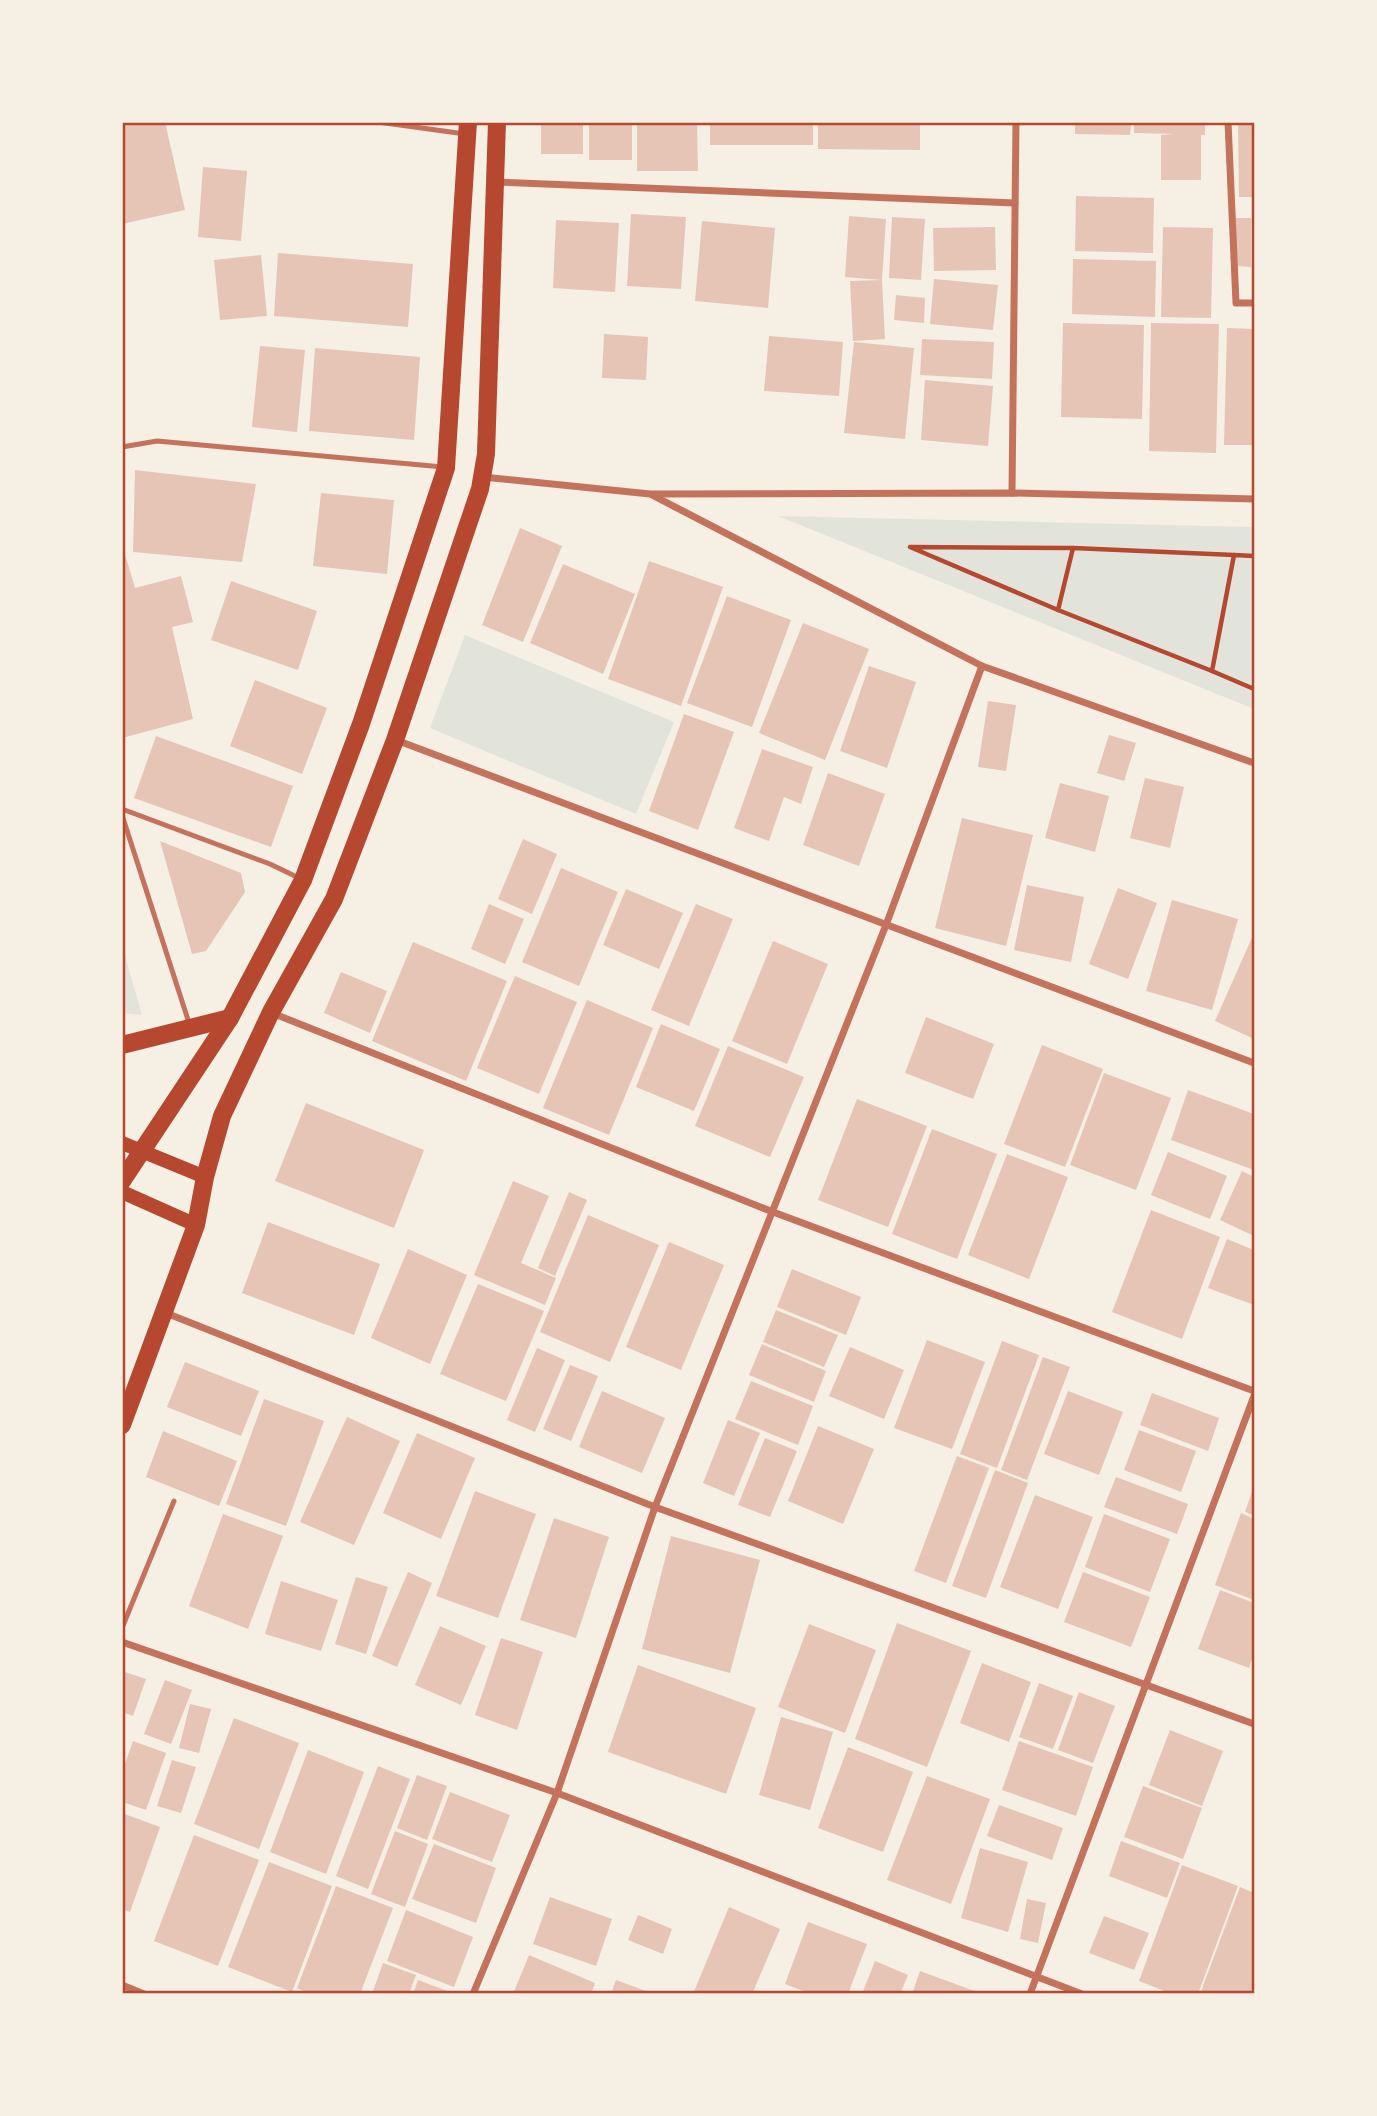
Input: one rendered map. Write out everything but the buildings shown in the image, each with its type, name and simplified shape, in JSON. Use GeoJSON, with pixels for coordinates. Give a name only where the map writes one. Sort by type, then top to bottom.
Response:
{"type":"FeatureCollection","features":[{"type":"Feature","properties":{"kind":"main road"},"geometry":{"type":"LineString","coordinates":[[122,1425],[196,1225],[205,1177],[222,1116],[271,1012],[334,899],[395,740],[482,477],[486,454],[497,122]]}},
{"type":"Feature","properties":{"kind":"main road"},"geometry":{"type":"LineString","coordinates":[[122,1181],[230,1018],[303,880],[361,724],[446,468],[468,128]]}},
{"type":"Feature","properties":{"kind":"main road"},"geometry":{"type":"LineString","coordinates":[[122,1045],[230,1018]]}},
{"type":"Feature","properties":{"kind":"main road"},"geometry":{"type":"LineString","coordinates":[[122,1143],[205,1177]]}},
{"type":"Feature","properties":{"kind":"main road"},"geometry":{"type":"LineString","coordinates":[[122,1192],[196,1225]]}},
{"type":"Feature","properties":{"kind":"street"},"geometry":{"type":"LineString","coordinates":[[1012,494],[1016,122]]}},
{"type":"Feature","properties":{"kind":"street"},"geometry":{"type":"LineString","coordinates":[[1228,122],[1236,303],[1255,303]]}},
{"type":"Feature","properties":{"kind":"street"},"geometry":{"type":"LineString","coordinates":[[494,182],[1015,203]]}},
{"type":"Feature","properties":{"kind":"street"},"geometry":{"type":"LineString","coordinates":[[482,477],[650,494],[1012,494],[1255,499]]}},
{"type":"Feature","properties":{"kind":"street"},"geometry":{"type":"LineString","coordinates":[[650,494],[982,666],[1255,763]]}},
{"type":"Feature","properties":{"kind":"street"},"geometry":{"type":"LineString","coordinates":[[473,1993],[557,1793],[655,1507],[886,925],[982,666]]}},
{"type":"Feature","properties":{"kind":"street"},"geometry":{"type":"LineString","coordinates":[[395,740],[1255,1063]]}},
{"type":"Feature","properties":{"kind":"street"},"geometry":{"type":"LineString","coordinates":[[271,1012],[773,1212],[1255,1393],[1030,1993]]}},
{"type":"Feature","properties":{"kind":"street"},"geometry":{"type":"LineString","coordinates":[[162,1312],[655,1507],[1255,1724]]}},
{"type":"Feature","properties":{"kind":"street"},"geometry":{"type":"LineString","coordinates":[[122,1642],[557,1793],[1082,1993]]}},
{"type":"Feature","properties":{"kind":"street"},"geometry":{"type":"LineString","coordinates":[[122,1985],[144,1993]]}},
{"type":"Feature","properties":{"kind":"lane"},"geometry":{"type":"LineString","coordinates":[[378,122],[468,128]]}},
{"type":"Feature","properties":{"kind":"lane"},"geometry":{"type":"LineString","coordinates":[[122,447],[157,441],[446,468]]}},
{"type":"Feature","properties":{"kind":"lane"},"geometry":{"type":"LineString","coordinates":[[122,809],[270,864],[303,880]]}},
{"type":"Feature","properties":{"kind":"lane"},"geometry":{"type":"LineString","coordinates":[[122,815],[191,1029]]}},
{"type":"Feature","properties":{"kind":"lane"},"geometry":{"type":"LineString","coordinates":[[122,1628],[174,1501]]}},
{"type":"Feature","properties":{"kind":"path"},"geometry":{"type":"LineString","coordinates":[[1255,556],[1073,548],[910,547],[1255,689]]}},
{"type":"Feature","properties":{"kind":"path"},"geometry":{"type":"LineString","coordinates":[[1058,610],[1073,548]]}},
{"type":"Feature","properties":{"kind":"path"},"geometry":{"type":"LineString","coordinates":[[1212,671],[1234,555]]}},
{"type":"Feature","properties":{"kind":"shaded area"},"geometry":{"type":"Polygon","coordinates":[[[778,516],[1254,527],[1254,709],[778,516]]]}},
{"type":"Feature","properties":{"kind":"shaded area"},"geometry":{"type":"Polygon","coordinates":[[[465,635],[674,722],[636,814],[430,728],[465,635]]]}},
{"type":"Feature","properties":{"kind":"shaded area"},"geometry":{"type":"Polygon","coordinates":[[[123,949],[142,1015],[123,1013],[123,949]]]}}]}
